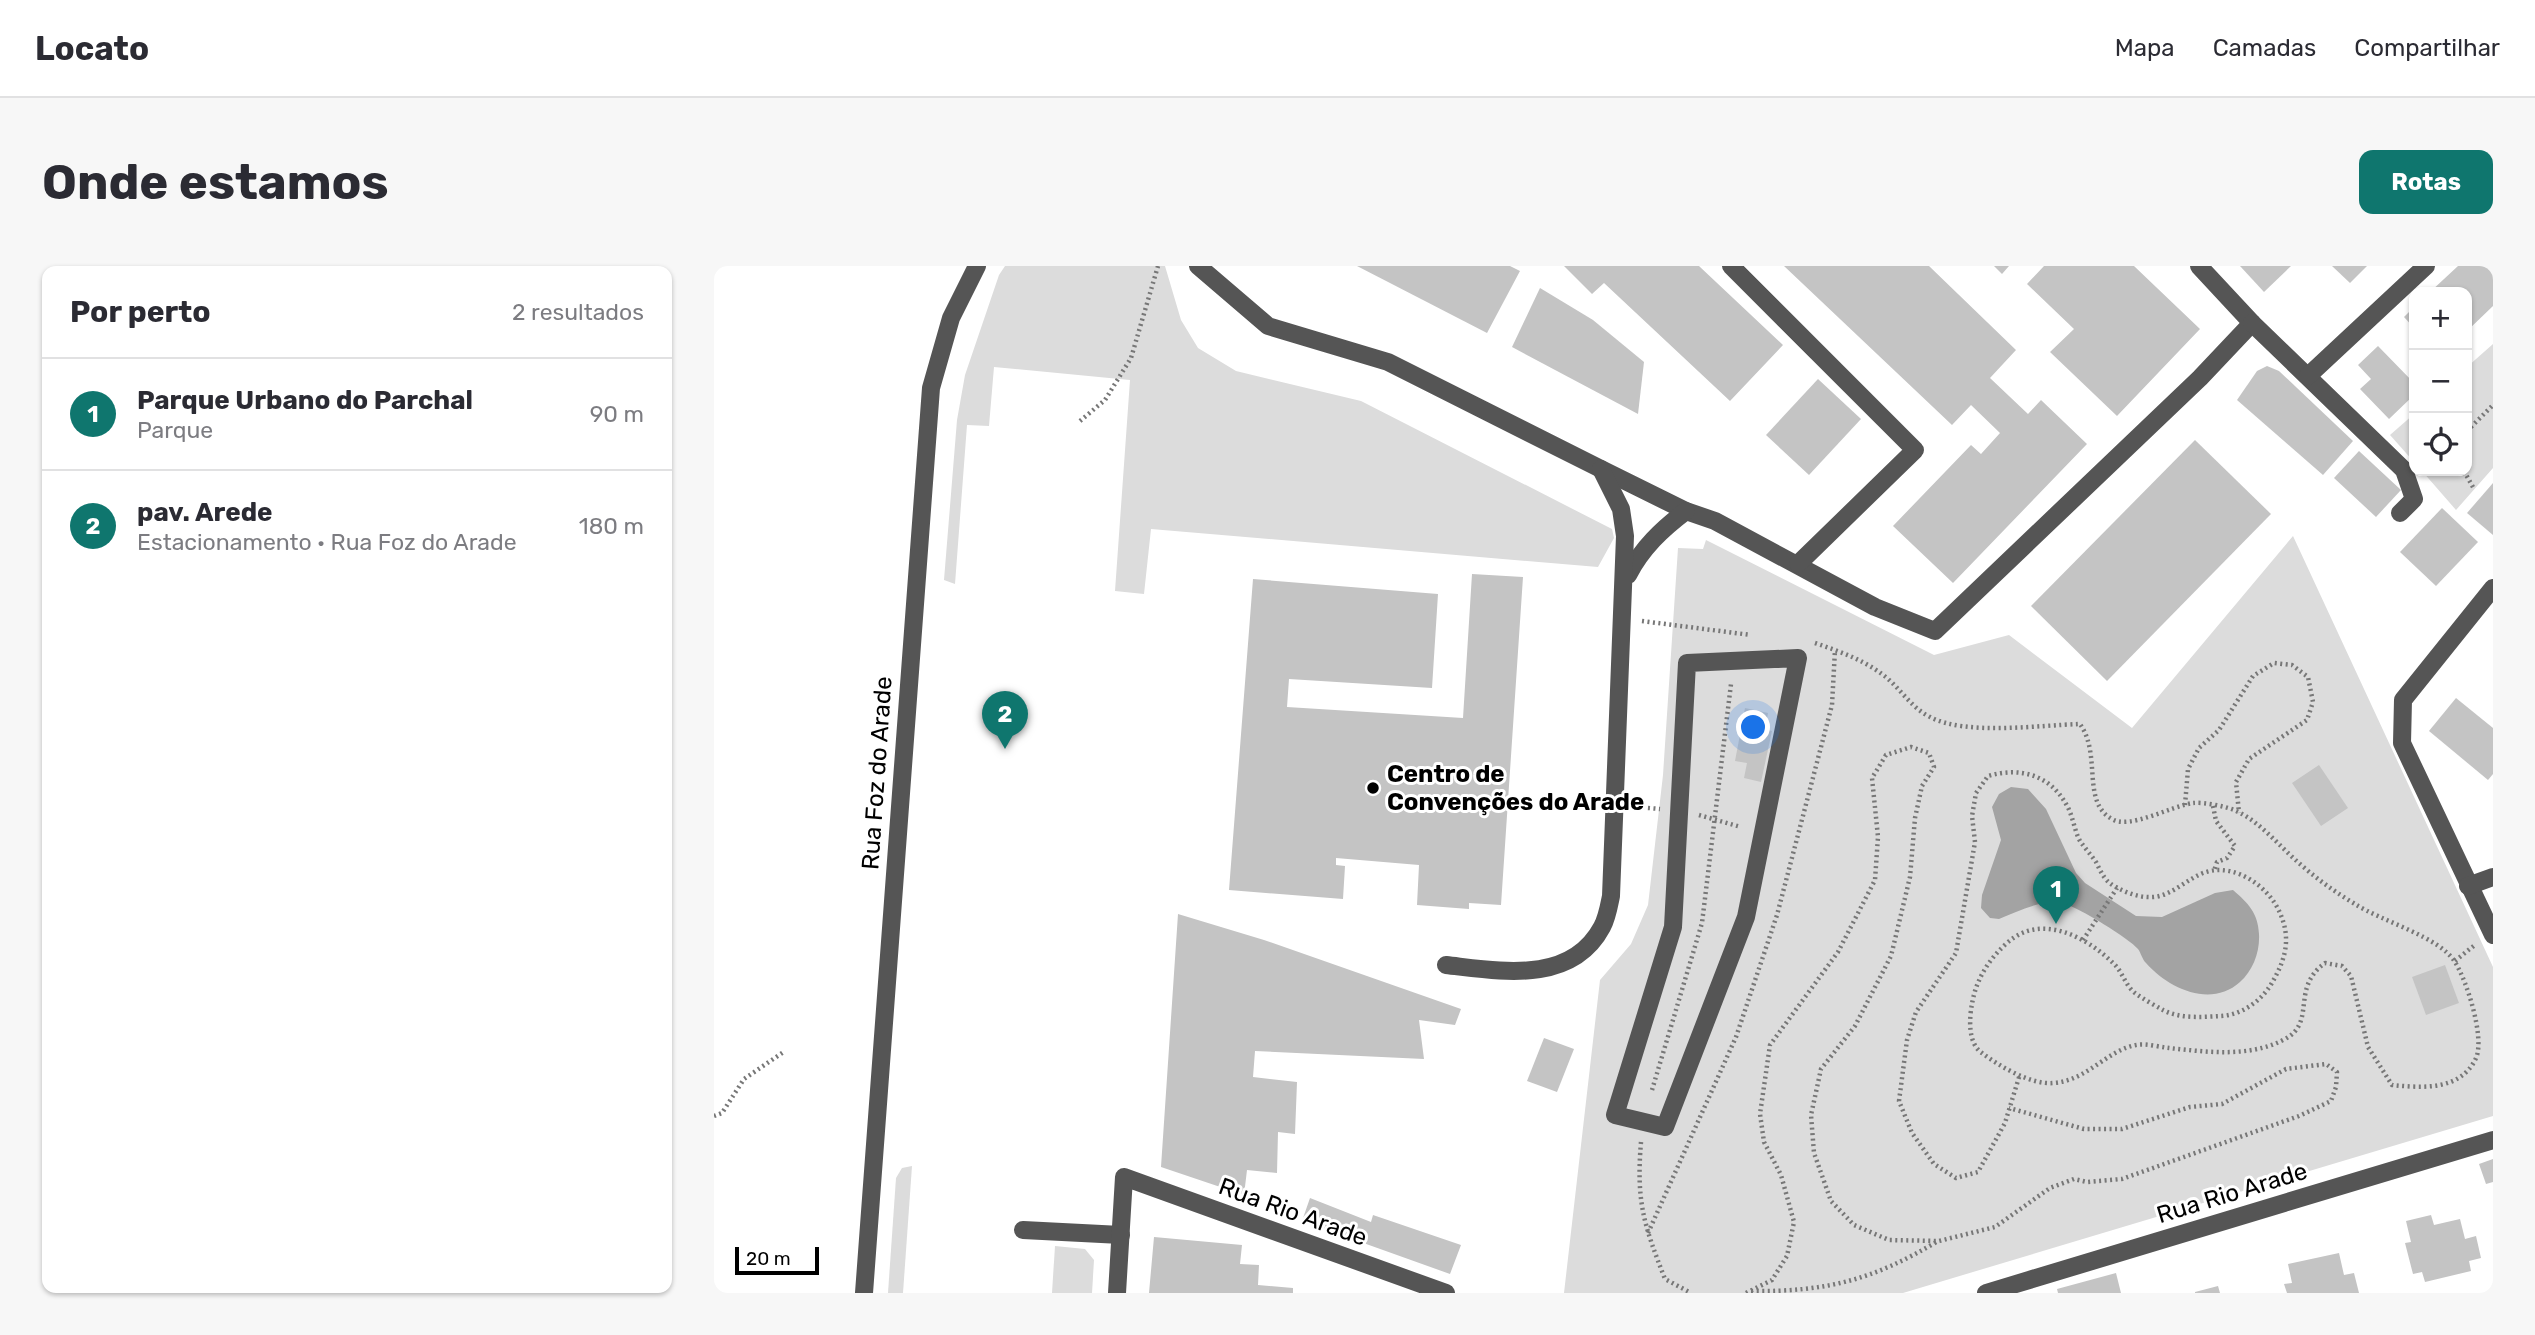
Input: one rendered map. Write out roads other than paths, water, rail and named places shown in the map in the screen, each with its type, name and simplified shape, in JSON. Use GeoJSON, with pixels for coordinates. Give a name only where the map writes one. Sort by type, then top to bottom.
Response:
{"type":"FeatureCollection","features":[{"type":"Feature","properties":{"kind":"street","name":"Rua Foz do Arade"},"geometry":{"type":"LineString","coordinates":[[864,1293],[931,388],[951,318],[977,266]]}},
{"type":"Feature","properties":{"kind":"street"},"geometry":{"type":"LineString","coordinates":[[1198,266],[1268,326],[1388,362],[1686,511],[1715,521],[1875,607],[1935,631],[2200,377],[2252,323]]}},
{"type":"Feature","properties":{"kind":"street"},"geometry":{"type":"LineString","coordinates":[[1731,266],[1915,450],[1798,565]]}},
{"type":"Feature","properties":{"kind":"street"},"geometry":{"type":"LineString","coordinates":[[2199,266],[2252,323],[2404,470],[2414,499],[2400,513]]}},
{"type":"Feature","properties":{"kind":"street"},"geometry":{"type":"LineString","coordinates":[[2308,376],[2426,266]]}},
{"type":"Feature","properties":{"kind":"street"},"geometry":{"type":"LineString","coordinates":[[1446,965],[1535,972],[1563,962],[1588,947],[1603,926],[1611,896],[1625,536],[1621,509],[1601,469]]}},
{"type":"Feature","properties":{"kind":"street"},"geometry":{"type":"LineString","coordinates":[[1625,582],[1638,556],[1663,528],[1686,511]]}},
{"type":"Feature","properties":{"kind":"street"},"geometry":{"type":"LineString","coordinates":[[2493,588],[2403,700],[2402,743],[2493,935]]}},
{"type":"Feature","properties":{"kind":"street"},"geometry":{"type":"LineString","coordinates":[[1798,658],[1746,916],[1665,1126],[1643,1121],[1615,1115],[1673,926],[1687,663],[1798,658]]}},
{"type":"Feature","properties":{"kind":"street"},"geometry":{"type":"LineString","coordinates":[[2468,886],[2493,877]]}},
{"type":"Feature","properties":{"kind":"street","name":"Rua Rio Arade"},"geometry":{"type":"LineString","coordinates":[[1986,1293],[2493,1140]]}},
{"type":"Feature","properties":{"kind":"street","name":"Rua Rio Arade"},"geometry":{"type":"LineString","coordinates":[[1121,1235],[1124,1177],[1446,1293]]}},
{"type":"Feature","properties":{"kind":"street"},"geometry":{"type":"LineString","coordinates":[[1023,1230],[1121,1235],[1117,1293]]}},
{"type":"Feature","properties":{"kind":"place","name":"pav. Arede"},"geometry":{"type":"Point","coordinates":[1005,749]}},
{"type":"Feature","properties":{"kind":"place","name":"Centro de Convenções do Arade"},"geometry":{"type":"Point","coordinates":[1373,788]}},
{"type":"Feature","properties":{"kind":"place","name":"Parque Urbano do Parchal"},"geometry":{"type":"Point","coordinates":[2056,924]}}]}
